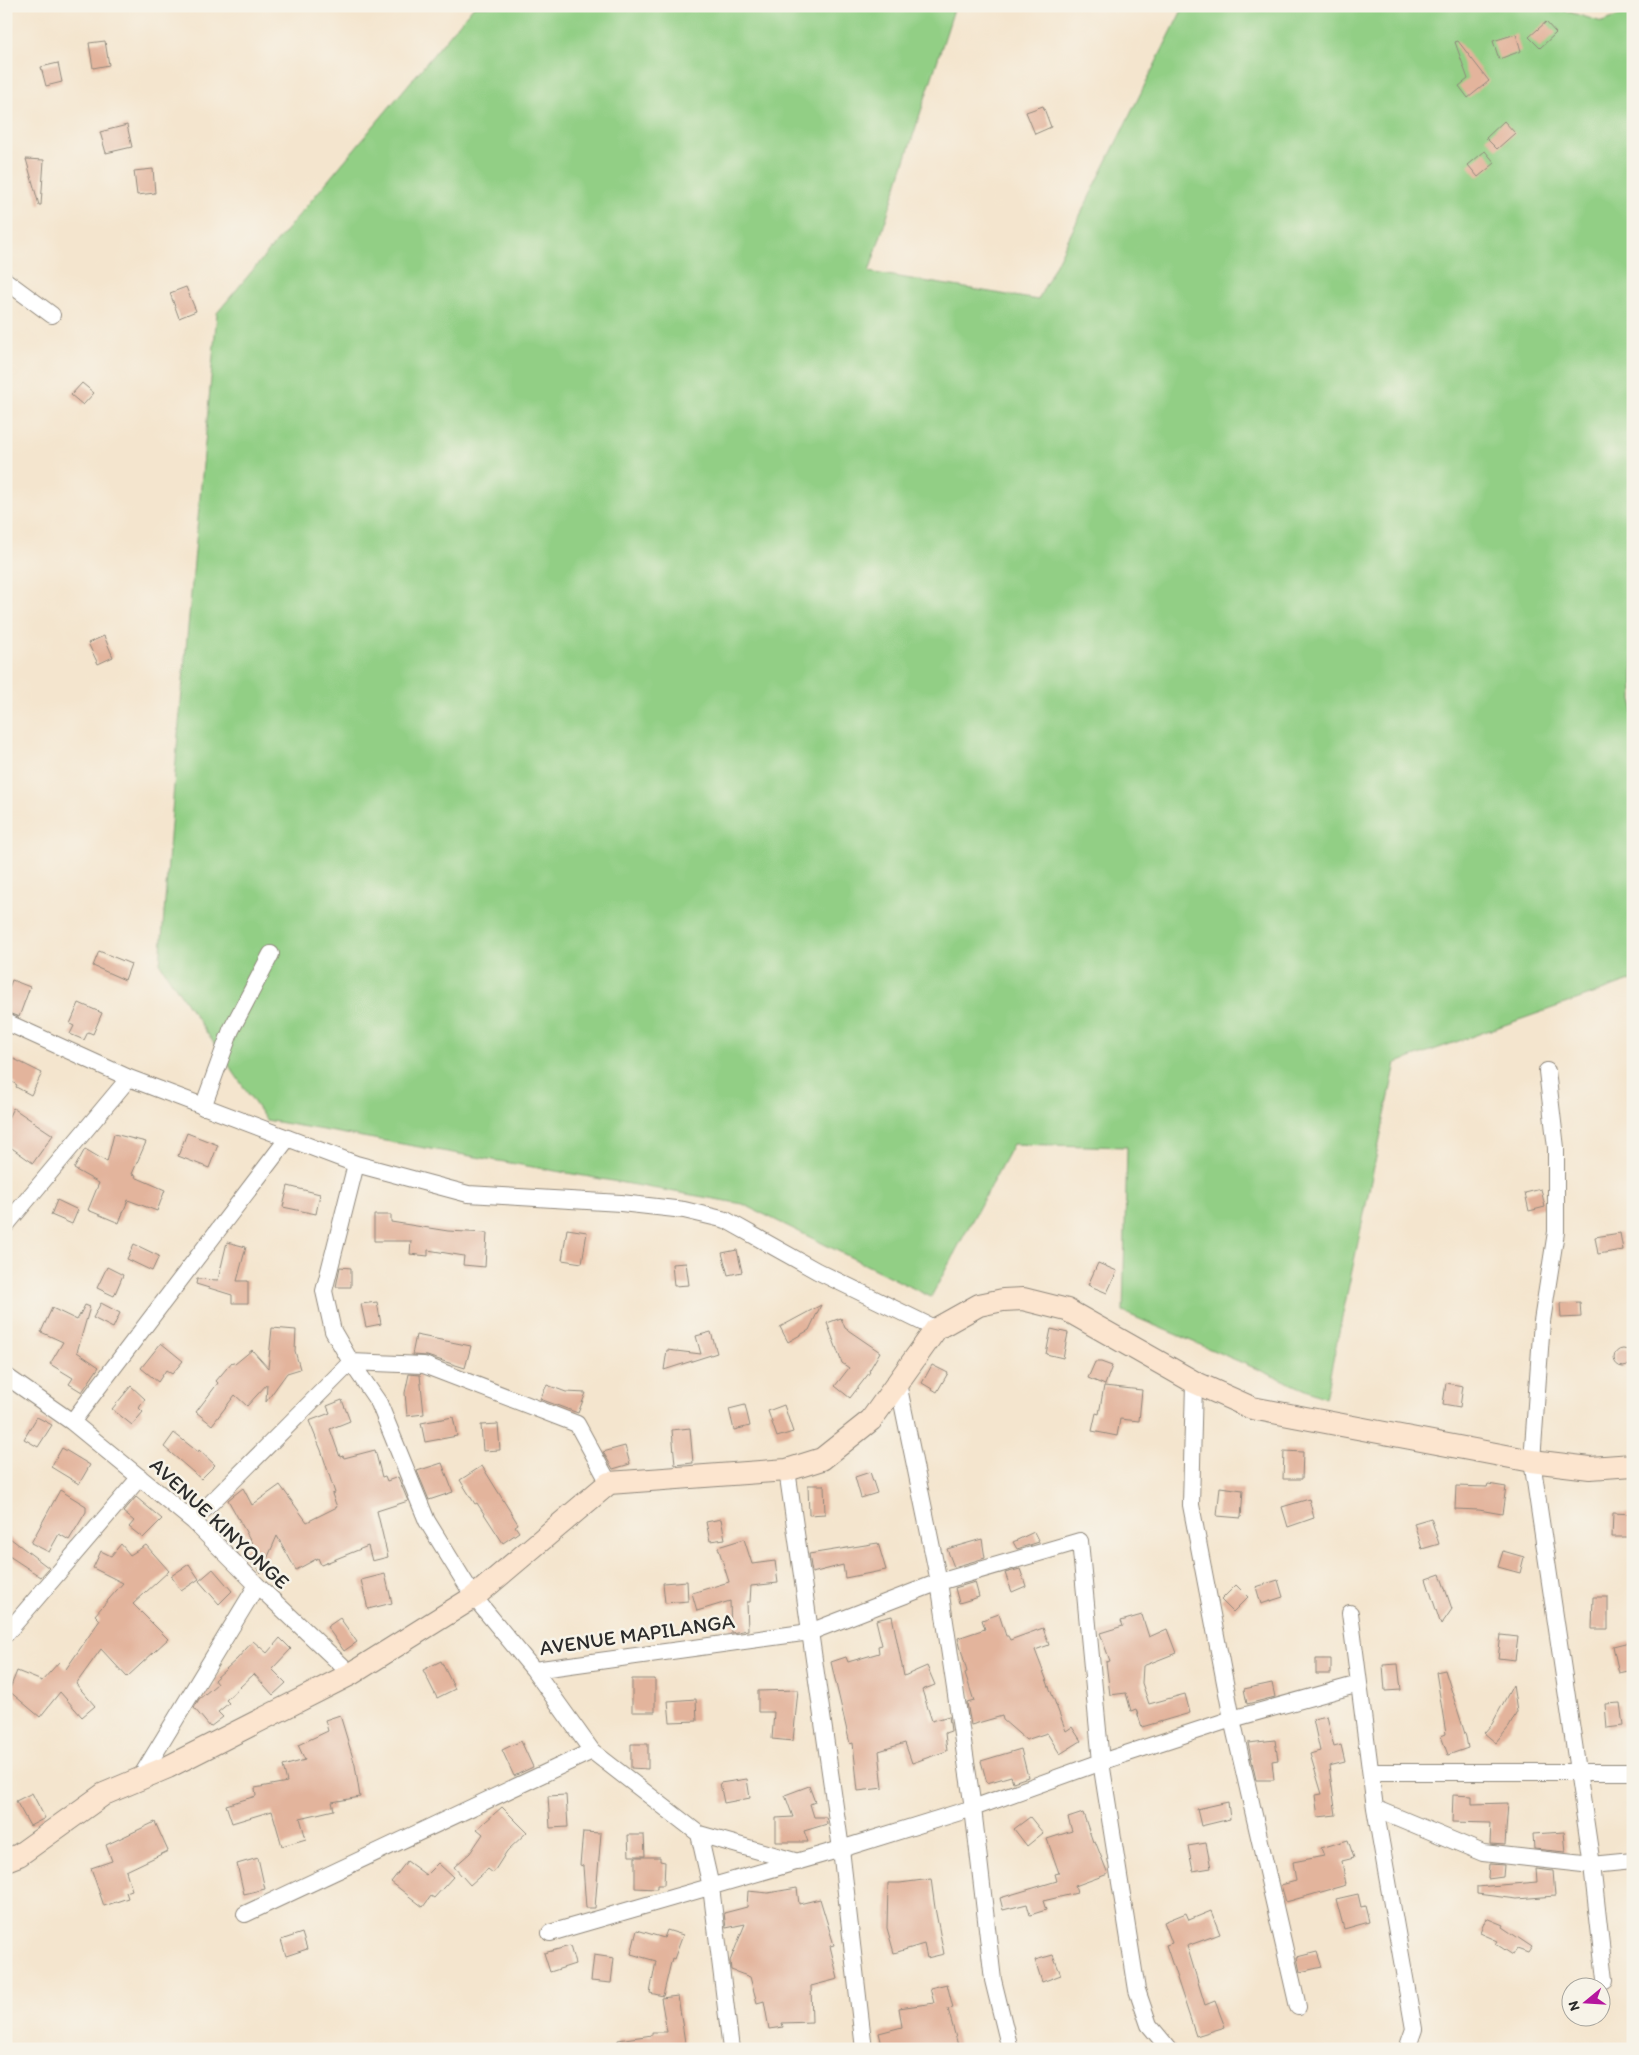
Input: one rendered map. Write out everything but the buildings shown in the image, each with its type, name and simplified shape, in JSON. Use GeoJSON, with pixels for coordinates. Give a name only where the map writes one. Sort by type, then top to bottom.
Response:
{"type":"FeatureCollection","features":[{"type":"Feature","properties":{"kind":"street"},"geometry":{"type":"LineString","coordinates":[[6,281],[52,315]]}},
{"type":"Feature","properties":{"kind":"street"},"geometry":{"type":"LineString","coordinates":[[203,1107],[231,1030],[271,954]]}},
{"type":"Feature","properties":{"kind":"street"},"geometry":{"type":"LineString","coordinates":[[6,1022],[129,1078],[356,1164],[468,1194],[621,1203],[684,1210],[726,1220],[817,1271],[936,1329]]}},
{"type":"Feature","properties":{"kind":"street"},"geometry":{"type":"LineString","coordinates":[[1547,1071],[1556,1148],[1556,1232],[1542,1322],[1532,1461],[1592,1865],[1605,1978]]}},
{"type":"Feature","properties":{"kind":"street"},"geometry":{"type":"LineString","coordinates":[[6,1225],[129,1078]]}},
{"type":"Feature","properties":{"kind":"street"},"geometry":{"type":"LineString","coordinates":[[72,1422],[288,1138]]}},
{"type":"Feature","properties":{"kind":"street","name":"AVENUE MAPILANGA"},"geometry":{"type":"LineString","coordinates":[[356,1164],[324,1290],[333,1331],[351,1362],[379,1403],[427,1521],[474,1597],[534,1670],[810,1632],[939,1582],[1080,1541],[1102,1762]]}},
{"type":"Feature","properties":{"kind":"street"},"geometry":{"type":"LineString","coordinates":[[6,1860],[18,1855],[104,1794],[168,1767],[351,1674],[474,1597],[609,1483],[787,1470],[822,1459],[871,1420],[936,1329],[979,1305],[1003,1300],[1022,1299],[1039,1301],[1067,1310],[1194,1382],[1252,1408],[1532,1461],[1590,1468],[1633,1465]]}},
{"type":"Feature","properties":{"kind":"street"},"geometry":{"type":"LineString","coordinates":[[193,1521],[351,1362],[424,1365],[577,1424],[609,1483]]}},
{"type":"Feature","properties":{"kind":"street","name":"AVENUE KINYONGE"},"geometry":{"type":"LineString","coordinates":[[6,1376],[72,1422],[193,1521],[256,1585],[351,1674]]}},
{"type":"Feature","properties":{"kind":"street"},"geometry":{"type":"LineString","coordinates":[[1194,1382],[1191,1505],[1232,1719],[1298,2007]]}},
{"type":"Feature","properties":{"kind":"street"},"geometry":{"type":"LineString","coordinates":[[898,1383],[939,1582],[973,1808],[993,1980],[1010,2049]]}},
{"type":"Feature","properties":{"kind":"street"},"geometry":{"type":"LineString","coordinates":[[787,1470],[841,1849],[864,2049]]}},
{"type":"Feature","properties":{"kind":"street"},"geometry":{"type":"LineString","coordinates":[[6,1634],[140,1477]]}},
{"type":"Feature","properties":{"kind":"street"},"geometry":{"type":"LineString","coordinates":[[140,1778],[256,1585]]}},
{"type":"Feature","properties":{"kind":"street"},"geometry":{"type":"LineString","coordinates":[[1350,1613],[1376,1808],[1414,2029],[1407,2049]]}},
{"type":"Feature","properties":{"kind":"street"},"geometry":{"type":"LineString","coordinates":[[534,1670],[592,1751],[700,1834],[798,1862]]}},
{"type":"Feature","properties":{"kind":"street"},"geometry":{"type":"LineString","coordinates":[[550,1933],[841,1849],[973,1808],[1102,1762],[1232,1719],[1359,1684]]}},
{"type":"Feature","properties":{"kind":"street"},"geometry":{"type":"LineString","coordinates":[[245,1914],[592,1751]]}},
{"type":"Feature","properties":{"kind":"street"},"geometry":{"type":"LineString","coordinates":[[1102,1762],[1137,1990],[1148,2025],[1169,2049]]}},
{"type":"Feature","properties":{"kind":"street"},"geometry":{"type":"LineString","coordinates":[[1371,1772],[1633,1772]]}},
{"type":"Feature","properties":{"kind":"street"},"geometry":{"type":"LineString","coordinates":[[1376,1808],[1483,1853],[1592,1865],[1633,1860]]}},
{"type":"Feature","properties":{"kind":"street"},"geometry":{"type":"LineString","coordinates":[[700,1834],[711,1886],[731,2049]]}},
{"type":"Feature","properties":{"kind":"green space"},"geometry":{"type":"Polygon","coordinates":[[[474,6],[955,6],[869,272],[1038,300],[1184,6],[1549,6],[1602,22],[1633,11],[1633,980],[1396,1063],[1325,1398],[1123,1312],[1127,1147],[1013,1144],[931,1297],[743,1204],[266,1120],[160,964],[178,735],[217,313],[474,6]]]}}]}
